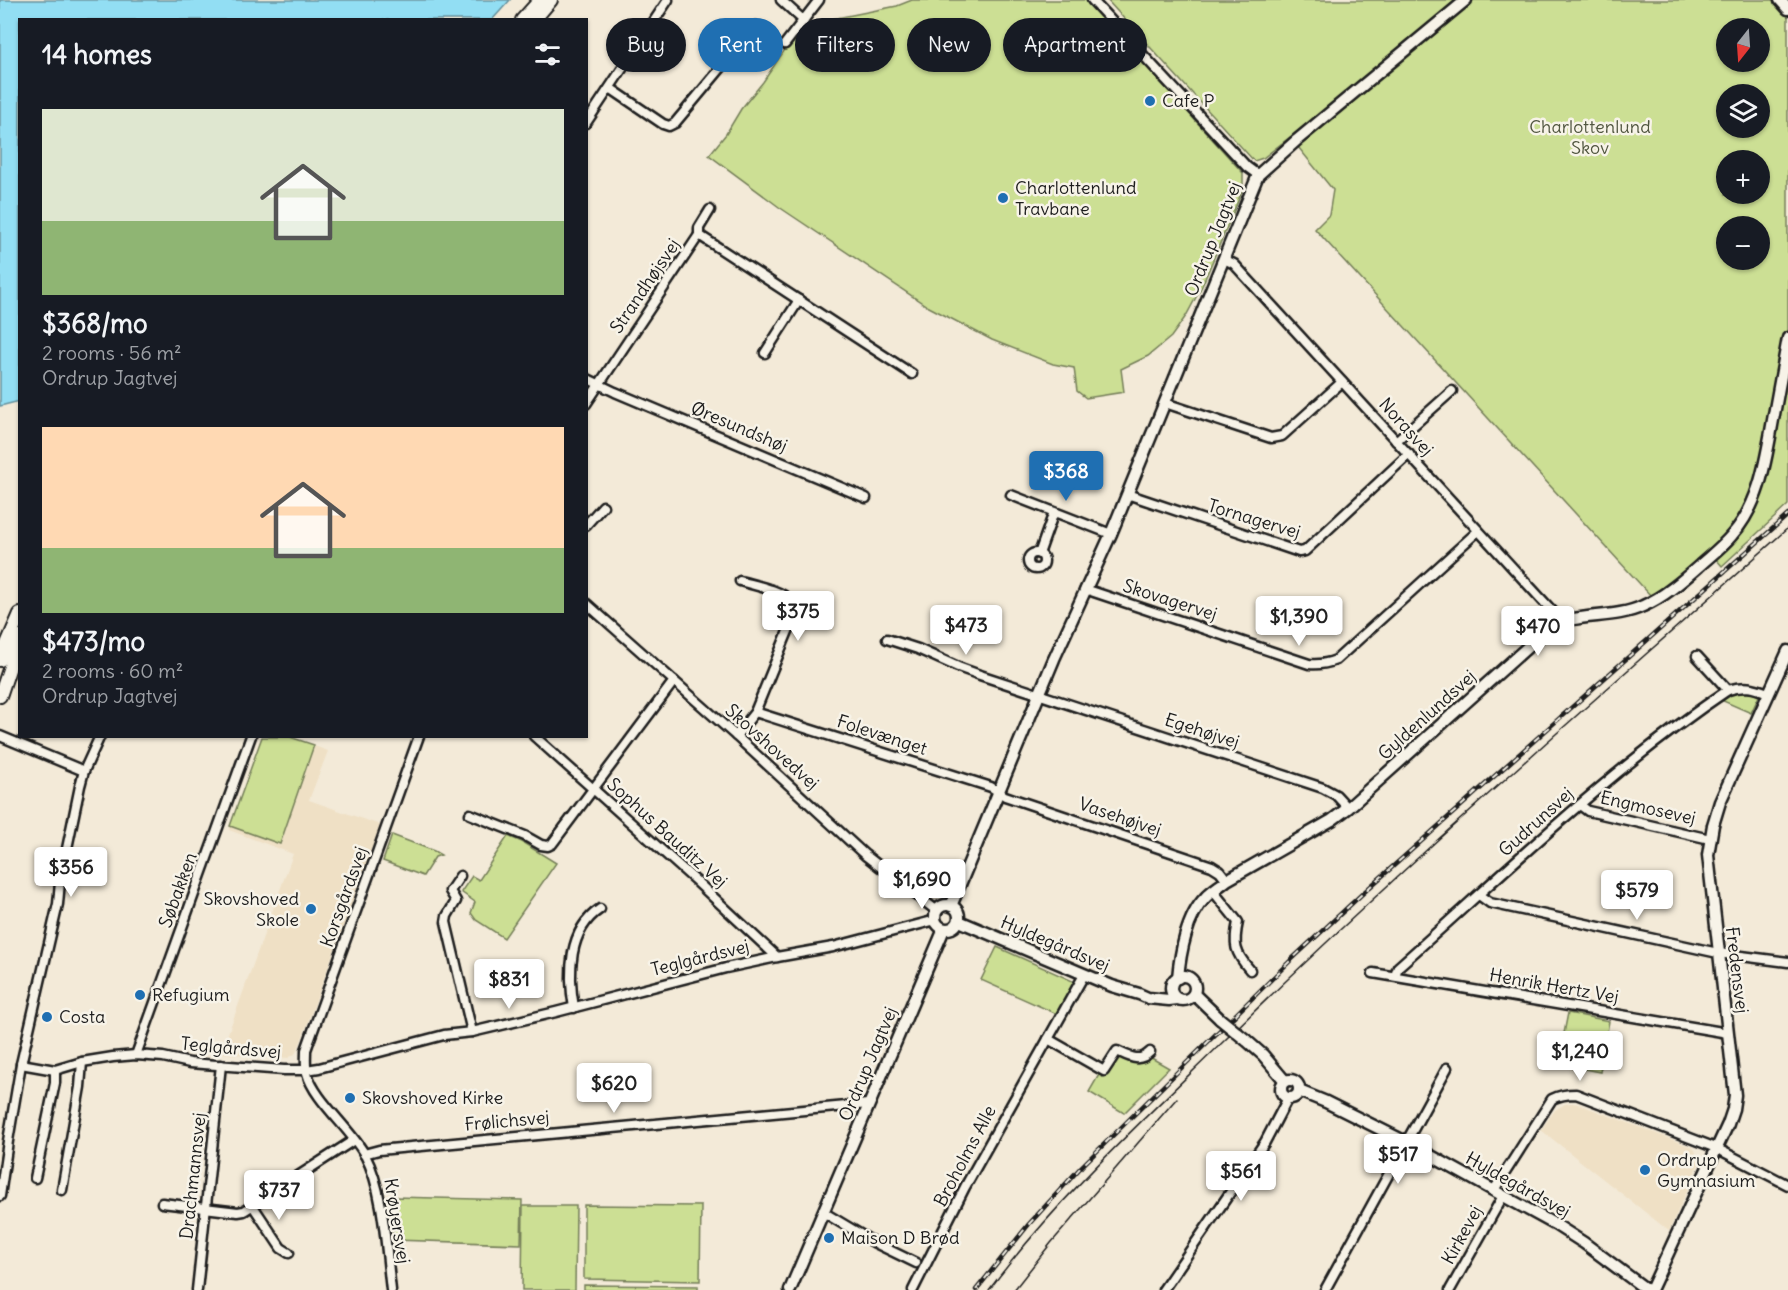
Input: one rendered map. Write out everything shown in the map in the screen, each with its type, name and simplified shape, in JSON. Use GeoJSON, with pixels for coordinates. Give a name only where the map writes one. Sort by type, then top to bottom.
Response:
{"type":"FeatureCollection","features":[{"type":"Feature","properties":{"kind":"main road"},"geometry":{"type":"LineString","coordinates":[[524,18],[540,0]]}},
{"type":"Feature","properties":{"kind":"main road"},"geometry":{"type":"LineString","coordinates":[[536,18],[551,0]]}},
{"type":"Feature","properties":{"kind":"main road"},"geometry":{"type":"LineString","coordinates":[[0,660],[18,619]]}},
{"type":"Feature","properties":{"kind":"main road"},"geometry":{"type":"LineString","coordinates":[[0,696],[18,643]]}},
{"type":"Feature","properties":{"kind":"street"},"geometry":{"type":"LineString","coordinates":[[588,120],[668,0]]}},
{"type":"Feature","properties":{"kind":"street"},"geometry":{"type":"LineString","coordinates":[[781,0],[801,18]]}},
{"type":"Feature","properties":{"kind":"street"},"geometry":{"type":"LineString","coordinates":[[806,18],[819,0]]}},
{"type":"Feature","properties":{"kind":"street"},"geometry":{"type":"LineString","coordinates":[[1092,0],[1247,167],[1258,175]]}},
{"type":"Feature","properties":{"kind":"street","name":"Ordrup Jagtvej"},"geometry":{"type":"LineString","coordinates":[[951,906],[1085,589],[1111,534],[1258,175],[1466,0]]}},
{"type":"Feature","properties":{"kind":"street"},"geometry":{"type":"LineString","coordinates":[[1780,0],[1788,9]]}},
{"type":"Feature","properties":{"kind":"street"},"geometry":{"type":"LineString","coordinates":[[785,44],[795,32]]}},
{"type":"Feature","properties":{"kind":"street"},"geometry":{"type":"LineString","coordinates":[[610,88],[669,126],[675,123],[718,72]]}},
{"type":"Feature","properties":{"kind":"street","name":"Strandhøjsvej"},"geometry":{"type":"LineString","coordinates":[[599,385],[699,235],[699,228],[710,210]]}},
{"type":"Feature","properties":{"kind":"street","name":"Strandhøjsvej"},"geometry":{"type":"LineString","coordinates":[[699,235],[912,374]]}},
{"type":"Feature","properties":{"kind":"street","name":"Norasvej"},"geometry":{"type":"LineString","coordinates":[[1224,258],[1234,264],[1556,614],[1560,622]]}},
{"type":"Feature","properties":{"kind":"street"},"geometry":{"type":"LineString","coordinates":[[765,353],[799,300]]}},
{"type":"Feature","properties":{"kind":"street","name":"Gyldenlundsvej"},"geometry":{"type":"LineString","coordinates":[[1182,977],[1180,957],[1190,922],[1196,909],[1213,891],[1227,880],[1332,820],[1348,808],[1550,627],[1571,619],[1613,615],[1643,606],[1679,583],[1733,534],[1755,497],[1762,474],[1788,338]]}},
{"type":"Feature","properties":{"kind":"street","name":"Øresundshøj"},"geometry":{"type":"LineString","coordinates":[[588,379],[824,482],[866,498]]}},
{"type":"Feature","properties":{"kind":"street"},"geometry":{"type":"LineString","coordinates":[[1165,403],[1276,438],[1282,436],[1342,381]]}},
{"type":"Feature","properties":{"kind":"street"},"geometry":{"type":"LineString","coordinates":[[588,401],[599,385]]}},
{"type":"Feature","properties":{"kind":"street"},"geometry":{"type":"LineString","coordinates":[[1396,441],[1452,391]]}},
{"type":"Feature","properties":{"kind":"street","name":"Tornagervej"},"geometry":{"type":"LineString","coordinates":[[1127,494],[1299,552],[1305,551],[1409,454]]}},
{"type":"Feature","properties":{"kind":"street"},"geometry":{"type":"LineString","coordinates":[[1011,495],[1111,534]]}},
{"type":"Feature","properties":{"kind":"street"},"geometry":{"type":"LineString","coordinates":[[588,523],[603,506]]}},
{"type":"Feature","properties":{"kind":"street"},"geometry":{"type":"LineString","coordinates":[[1039,554],[1054,512]]}},
{"type":"Feature","properties":{"kind":"street","name":"Skovagervej"},"geometry":{"type":"LineString","coordinates":[[1085,589],[1309,664],[1328,664],[1336,660],[1478,531]]}},
{"type":"Feature","properties":{"kind":"street"},"geometry":{"type":"LineString","coordinates":[[736,736],[755,712],[793,619],[790,601],[779,594],[740,581]]}},
{"type":"Feature","properties":{"kind":"street","name":"Skovshovedvej"},"geometry":{"type":"LineString","coordinates":[[588,605],[736,736],[865,855],[936,915]]}},
{"type":"Feature","properties":{"kind":"street"},"geometry":{"type":"LineString","coordinates":[[886,639],[918,649],[969,671],[1040,694]]}},
{"type":"Feature","properties":{"kind":"street","name":"Fredensvej"},"geometry":{"type":"LineString","coordinates":[[1649,1290],[1716,1148],[1730,1116],[1735,1095],[1708,855],[1720,802],[1788,651]]}},
{"type":"Feature","properties":{"kind":"street"},"geometry":{"type":"LineString","coordinates":[[1697,656],[1728,690],[1737,686],[1746,686],[1768,693]]}},
{"type":"Feature","properties":{"kind":"street"},"geometry":{"type":"LineString","coordinates":[[470,814],[525,836],[541,845],[552,844],[674,681]]}},
{"type":"Feature","properties":{"kind":"street","name":"Gudrunsvej"},"geometry":{"type":"LineString","coordinates":[[1395,976],[1398,967],[1580,805],[1642,752],[1728,690]]}},
{"type":"Feature","properties":{"kind":"street","name":"Egehøjvej"},"geometry":{"type":"LineString","coordinates":[[1040,694],[1323,789],[1336,795],[1348,808]]}},
{"type":"Feature","properties":{"kind":"street","name":"Folevænget"},"geometry":{"type":"LineString","coordinates":[[755,712],[991,787],[998,792]]}},
{"type":"Feature","properties":{"kind":"street"},"geometry":{"type":"LineString","coordinates":[[0,736],[84,771]]}},
{"type":"Feature","properties":{"kind":"street"},"geometry":{"type":"LineString","coordinates":[[0,1196],[4,1141],[58,904],[59,882],[84,771],[99,738]]}},
{"type":"Feature","properties":{"kind":"street","name":"Søbakken"},"geometry":{"type":"LineString","coordinates":[[136,1055],[250,738]]}},
{"type":"Feature","properties":{"kind":"street","name":"Korsgårdsvej"},"geometry":{"type":"LineString","coordinates":[[306,1070],[306,1050],[418,738]]}},
{"type":"Feature","properties":{"kind":"street","name":"Sophus Bauditz Vej"},"geometry":{"type":"LineString","coordinates":[[536,738],[704,888],[777,957]]}},
{"type":"Feature","properties":{"kind":"street","name":"Vasehøjvej"},"geometry":{"type":"LineString","coordinates":[[998,792],[1212,866],[1220,871],[1227,880]]}},
{"type":"Feature","properties":{"kind":"street","name":"Engmosevej"},"geometry":{"type":"LineString","coordinates":[[1580,805],[1588,811],[1710,839]]}},
{"type":"Feature","properties":{"kind":"street"},"geometry":{"type":"LineString","coordinates":[[460,876],[450,891],[456,901],[446,922],[472,1032]]}},
{"type":"Feature","properties":{"kind":"street"},"geometry":{"type":"LineString","coordinates":[[1213,891],[1238,922],[1234,939],[1239,957],[1250,970]]}},
{"type":"Feature","properties":{"kind":"street"},"geometry":{"type":"LineString","coordinates":[[1479,895],[1490,903],[1718,953],[1788,962]]}},
{"type":"Feature","properties":{"kind":"street"},"geometry":{"type":"LineString","coordinates":[[943,906],[951,906],[958,912],[959,921],[953,928],[944,929],[939,926],[936,915],[943,906]]}},
{"type":"Feature","properties":{"kind":"street"},"geometry":{"type":"LineString","coordinates":[[574,1008],[572,950],[576,938],[591,915],[600,909]]}},
{"type":"Feature","properties":{"kind":"street","name":"Teglgårdsvej"},"geometry":{"type":"LineString","coordinates":[[21,1064],[55,1070],[82,1062],[136,1055],[221,1065],[306,1070],[320,1068],[444,1035],[472,1032],[777,957],[833,946],[936,915]]}},
{"type":"Feature","properties":{"kind":"street","name":"Hyldegårdsvej"},"geometry":{"type":"LineString","coordinates":[[959,921],[1112,986],[1139,994],[1183,995]]}},
{"type":"Feature","properties":{"kind":"street","name":"Ordrup Jagtvej"},"geometry":{"type":"LineString","coordinates":[[790,1290],[944,929]]}},
{"type":"Feature","properties":{"kind":"street","name":"Henrik Hertz Vej"},"geometry":{"type":"LineString","coordinates":[[1373,973],[1728,1033]]}},
{"type":"Feature","properties":{"kind":"street","name":"Broholms Alle"},"geometry":{"type":"LineString","coordinates":[[913,1290],[965,1187],[1084,975]]}},
{"type":"Feature","properties":{"kind":"street"},"geometry":{"type":"LineString","coordinates":[[1183,995],[1194,984],[1182,977],[1173,982],[1183,995],[1211,1011],[1263,1054],[1285,1081]]}},
{"type":"Feature","properties":{"kind":"street"},"geometry":{"type":"LineString","coordinates":[[1048,1039],[1104,1071],[1117,1052],[1136,1059],[1145,1057],[1150,1052]]}},
{"type":"Feature","properties":{"kind":"street"},"geometry":{"type":"LineString","coordinates":[[62,1190],[80,1088],[82,1062]]}},
{"type":"Feature","properties":{"kind":"street","name":"Drachmannsvej"},"geometry":{"type":"LineString","coordinates":[[197,1290],[221,1065]]}},
{"type":"Feature","properties":{"kind":"street"},"geometry":{"type":"LineString","coordinates":[[1325,1290],[1447,1068]]}},
{"type":"Feature","properties":{"kind":"street"},"geometry":{"type":"LineString","coordinates":[[36,1178],[55,1083],[55,1070]]}},
{"type":"Feature","properties":{"kind":"street","name":"Krøyersvej"},"geometry":{"type":"LineString","coordinates":[[306,1070],[314,1089],[364,1154],[374,1177],[379,1194],[391,1290]]}},
{"type":"Feature","properties":{"kind":"street"},"geometry":{"type":"LineString","coordinates":[[1291,1080],[1297,1082],[1299,1091],[1294,1098],[1288,1098],[1281,1087],[1285,1081],[1291,1080]]}},
{"type":"Feature","properties":{"kind":"street","name":"Hyldegårdsvej"},"geometry":{"type":"LineString","coordinates":[[1299,1091],[1406,1142],[1556,1225],[1649,1290]]}},
{"type":"Feature","properties":{"kind":"street","name":"Kirkevej"},"geometry":{"type":"LineString","coordinates":[[1450,1290],[1499,1193],[1552,1099],[1559,1095],[1576,1094],[1716,1148]]}},
{"type":"Feature","properties":{"kind":"street"},"geometry":{"type":"LineString","coordinates":[[1163,1290],[1265,1142],[1288,1098]]}},
{"type":"Feature","properties":{"kind":"street","name":"Frølichsvej"},"geometry":{"type":"LineString","coordinates":[[364,1154],[379,1150],[868,1104]]}},
{"type":"Feature","properties":{"kind":"street"},"geometry":{"type":"LineString","coordinates":[[162,1203],[244,1211],[354,1140]]}},
{"type":"Feature","properties":{"kind":"street"},"geometry":{"type":"LineString","coordinates":[[1716,1148],[1788,1185]]}},
{"type":"Feature","properties":{"kind":"street"},"geometry":{"type":"LineString","coordinates":[[253,1206],[281,1248],[289,1253]]}},
{"type":"Feature","properties":{"kind":"street"},"geometry":{"type":"LineString","coordinates":[[823,1212],[875,1243],[916,1263]]}},
{"type":"Feature","properties":{"kind":"shaded area","name":"Skovshoved Skole"},"geometry":{"type":"Polygon","coordinates":[[[262,738],[293,738],[328,751],[309,800],[380,825],[300,1044],[295,1054],[288,1058],[221,1053],[293,854],[229,830],[262,738]]]}},
{"type":"Feature","properties":{"kind":"shaded area","name":"Ordrup Gymnasium"},"geometry":{"type":"Polygon","coordinates":[[[1572,1103],[1695,1150],[1699,1164],[1669,1231],[1541,1130],[1555,1110],[1572,1103]]]}},
{"type":"Feature","properties":{"kind":"green space","name":"Charlottenlund Travbane"},"geometry":{"type":"Polygon","coordinates":[[[912,0],[1086,0],[1102,18],[1003,18],[1003,72],[1147,72],[1147,67],[1243,173],[1243,189],[1202,286],[1186,316],[1171,337],[1148,356],[1121,369],[1124,392],[1086,398],[1077,391],[1074,368],[1053,364],[992,340],[927,306],[779,207],[709,155],[770,72],[783,72],[783,52],[795,42],[795,72],[895,72],[895,18],[837,18],[897,6],[912,0]]]}},
{"type":"Feature","properties":{"kind":"green space","name":"Charlottenlund Skov"},"geometry":{"type":"Polygon","coordinates":[[[1107,0],[1788,0],[1788,505],[1722,566],[1709,551],[1651,596],[1315,229],[1329,215],[1333,190],[1290,137],[1263,158],[1254,161],[1147,44],[1147,18],[1123,18],[1107,0]]]}},
{"type":"Feature","properties":{"kind":"green space"},"geometry":{"type":"Polygon","coordinates":[[[1744,692],[1759,696],[1751,713],[1721,700],[1731,695],[1744,692]]]}},
{"type":"Feature","properties":{"kind":"green space"},"geometry":{"type":"Polygon","coordinates":[[[262,738],[293,738],[314,745],[280,844],[230,826],[262,738]]]}},
{"type":"Feature","properties":{"kind":"green space"},"geometry":{"type":"Polygon","coordinates":[[[392,835],[441,855],[435,857],[423,876],[383,861],[392,835]]]}},
{"type":"Feature","properties":{"kind":"green space"},"geometry":{"type":"Polygon","coordinates":[[[508,836],[556,863],[504,938],[476,920],[471,913],[475,902],[461,892],[472,876],[479,880],[508,836]]]}},
{"type":"Feature","properties":{"kind":"green space"},"geometry":{"type":"Polygon","coordinates":[[[997,947],[1075,982],[1057,1014],[981,980],[997,947]]]}},
{"type":"Feature","properties":{"kind":"green space"},"geometry":{"type":"Polygon","coordinates":[[[1568,1013],[1609,1021],[1600,1072],[1558,1064],[1568,1013]]]}},
{"type":"Feature","properties":{"kind":"green space"},"geometry":{"type":"Polygon","coordinates":[[[1115,1047],[1137,1058],[1141,1052],[1169,1068],[1124,1113],[1089,1092],[1115,1047]]]}},
{"type":"Feature","properties":{"kind":"green space"},"geometry":{"type":"Polygon","coordinates":[[[394,1197],[522,1200],[521,1244],[393,1240],[394,1197]]]}},
{"type":"Feature","properties":{"kind":"green space"},"geometry":{"type":"Polygon","coordinates":[[[584,1205],[701,1206],[700,1281],[584,1279],[584,1205]]]}},
{"type":"Feature","properties":{"kind":"green space"},"geometry":{"type":"Polygon","coordinates":[[[523,1206],[576,1206],[575,1290],[522,1290],[523,1206]]]}},
{"type":"Feature","properties":{"kind":"green space"},"geometry":{"type":"Polygon","coordinates":[[[584,1285],[698,1286],[698,1290],[584,1290],[584,1285]]]}},
{"type":"Feature","properties":{"kind":"water"},"geometry":{"type":"Polygon","coordinates":[[[0,0],[510,0],[494,18],[18,18],[18,402],[0,406],[0,0]]]}},
{"type":"Feature","properties":{"kind":"tram line"},"geometry":{"type":"LineString","coordinates":[[989,1290],[1043,1223],[1102,1160],[1293,974],[1504,781],[1788,528]]}},
{"type":"Feature","properties":{"kind":"tram line"},"geometry":{"type":"LineString","coordinates":[[1014,1290],[1051,1243],[1177,1098]]}},
{"type":"Feature","properties":{"kind":"railway"},"geometry":{"type":"LineString","coordinates":[[976,1290],[1029,1224],[1082,1166],[1291,960],[1362,894],[1788,515]]}},
{"type":"Feature","properties":{"kind":"place","name":"Cafe P"},"geometry":{"type":"Point","coordinates":[1150,101]}},
{"type":"Feature","properties":{"kind":"place","name":"Charlottenlund Travbane"},"geometry":{"type":"Point","coordinates":[1003,198]}},
{"type":"Feature","properties":{"kind":"place","name":"Skovshoved Skole"},"geometry":{"type":"Point","coordinates":[311,909]}},
{"type":"Feature","properties":{"kind":"place","name":"Refugium"},"geometry":{"type":"Point","coordinates":[140,995]}},
{"type":"Feature","properties":{"kind":"place","name":"Costa"},"geometry":{"type":"Point","coordinates":[47,1017]}},
{"type":"Feature","properties":{"kind":"place","name":"Skovshoved Kirke"},"geometry":{"type":"Point","coordinates":[350,1098]}},
{"type":"Feature","properties":{"kind":"place","name":"Ordrup Gymnasium"},"geometry":{"type":"Point","coordinates":[1645,1170]}},
{"type":"Feature","properties":{"kind":"place","name":"Maison D Brød"},"geometry":{"type":"Point","coordinates":[829,1238]}}]}
